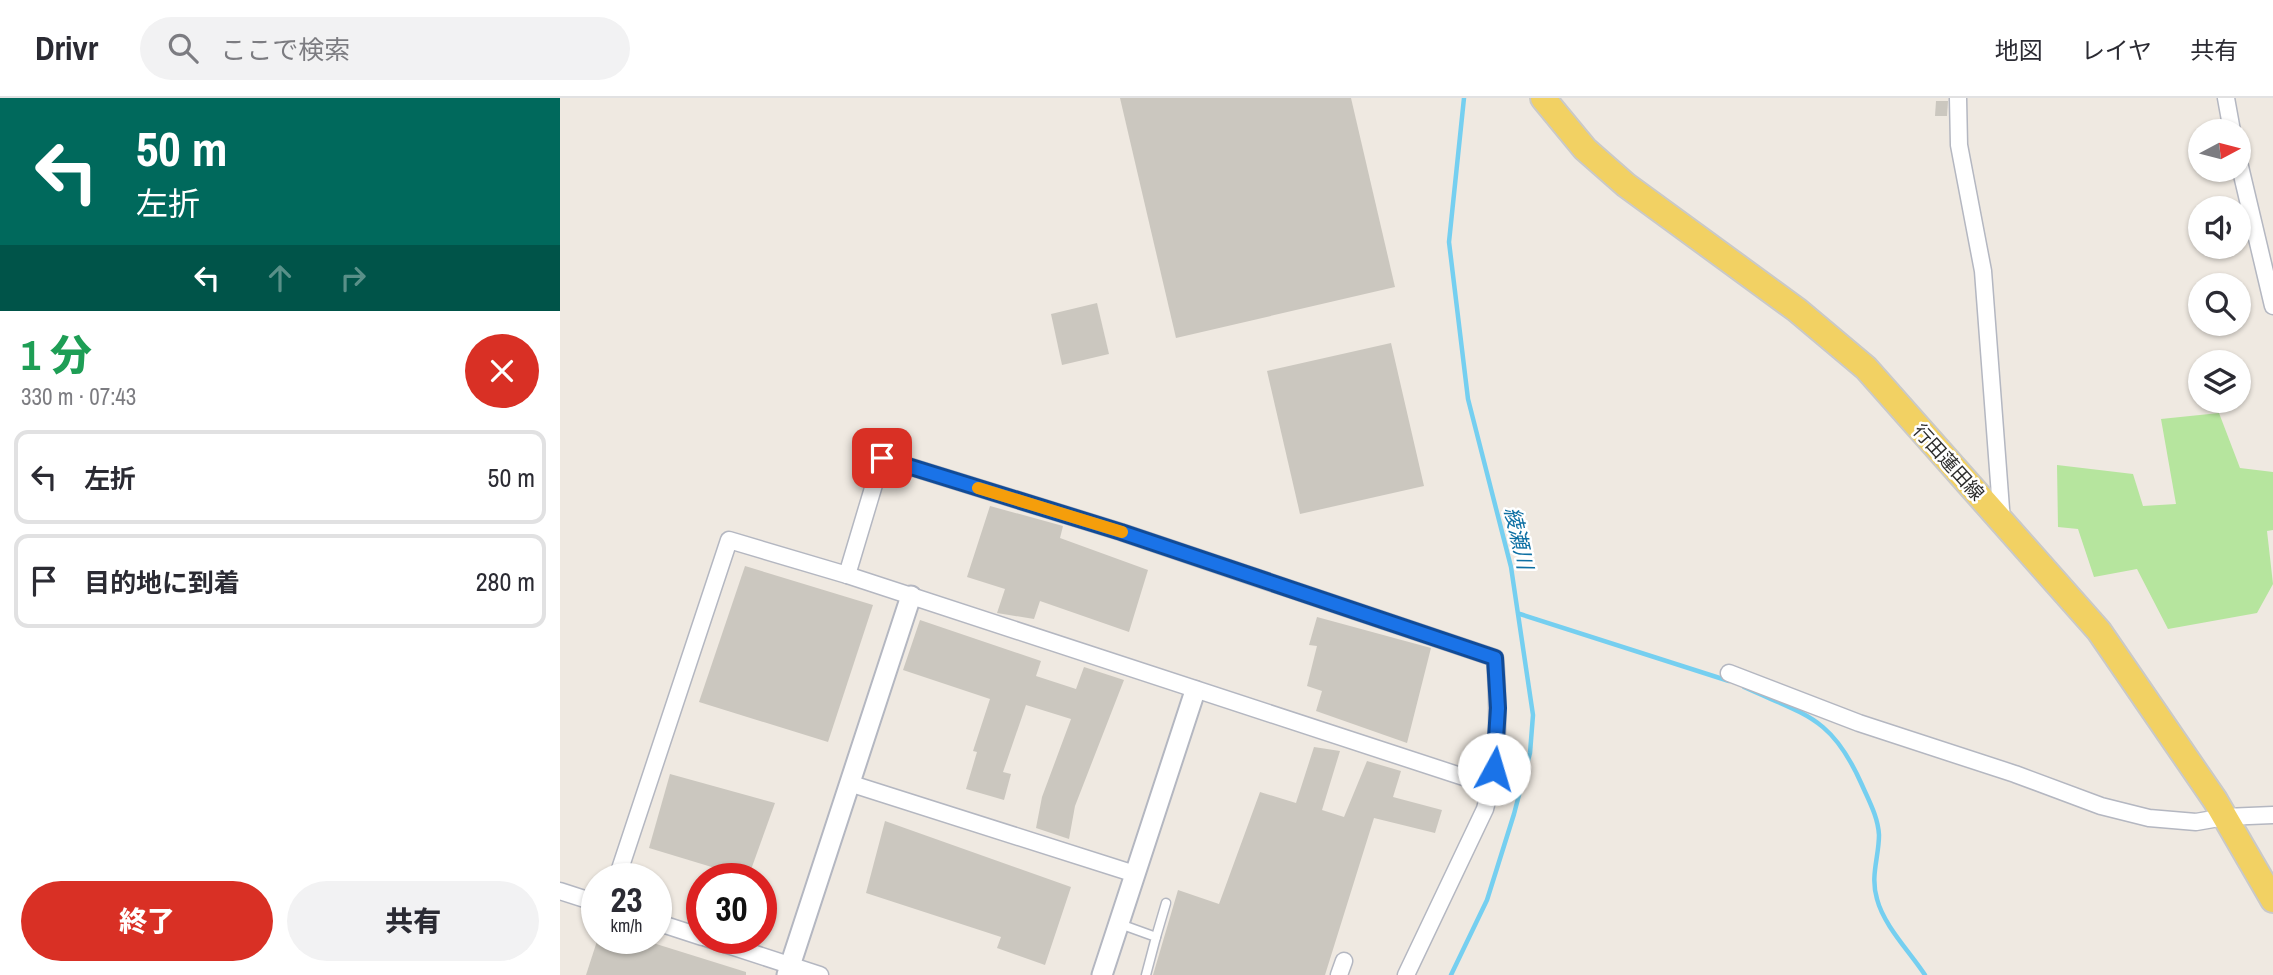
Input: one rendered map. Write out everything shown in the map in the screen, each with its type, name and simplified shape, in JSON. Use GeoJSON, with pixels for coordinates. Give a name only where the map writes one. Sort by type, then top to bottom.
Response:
{"type":"FeatureCollection","features":[{"type":"Feature","properties":{"kind":"main road","name":"行田蓮田線"},"geometry":{"type":"LineString","coordinates":[[1543,98],[1585,149],[1626,185],[1797,310],[1866,368],[2099,631],[2225,817],[2273,900]]}},
{"type":"Feature","properties":{"kind":"street"},"geometry":{"type":"LineString","coordinates":[[1958,98],[1959,145],[1983,271],[2002,522]]}},
{"type":"Feature","properties":{"kind":"street"},"geometry":{"type":"LineString","coordinates":[[2226,98],[2230,119]]}},
{"type":"Feature","properties":{"kind":"street"},"geometry":{"type":"LineString","coordinates":[[2244,182],[2273,306]]}},
{"type":"Feature","properties":{"kind":"street"},"geometry":{"type":"LineString","coordinates":[[847,575],[882,458],[1121,532],[1495,658],[1498,708],[1491,786],[1485,809],[1406,975]]}},
{"type":"Feature","properties":{"kind":"street"},"geometry":{"type":"LineString","coordinates":[[622,863],[729,540],[847,575],[1491,786]]}},
{"type":"Feature","properties":{"kind":"street"},"geometry":{"type":"LineString","coordinates":[[789,970],[852,784],[911,596]]}},
{"type":"Feature","properties":{"kind":"street"},"geometry":{"type":"LineString","coordinates":[[1729,673],[1859,723],[2015,774],[2101,806],[2149,818],[2196,822],[2225,817],[2273,815]]}},
{"type":"Feature","properties":{"kind":"street"},"geometry":{"type":"LineString","coordinates":[[1102,975],[1195,691]]}},
{"type":"Feature","properties":{"kind":"street"},"geometry":{"type":"LineString","coordinates":[[852,784],[1135,874]]}},
{"type":"Feature","properties":{"kind":"street"},"geometry":{"type":"LineString","coordinates":[[560,891],[581,898]]}},
{"type":"Feature","properties":{"kind":"street"},"geometry":{"type":"LineString","coordinates":[[748,954],[789,970],[820,975]]}},
{"type":"Feature","properties":{"kind":"lane"},"geometry":{"type":"LineString","coordinates":[[1146,975],[1166,903]]}},
{"type":"Feature","properties":{"kind":"lane"},"geometry":{"type":"LineString","coordinates":[[1119,924],[1156,937]]}},
{"type":"Feature","properties":{"kind":"green space"},"geometry":{"type":"Polygon","coordinates":[[[2219,413],[2240,468],[2273,472],[2273,530],[2267,531],[2273,584],[2257,613],[2168,629],[2137,569],[2094,577],[2078,529],[2058,527],[2057,465],[2133,474],[2143,506],[2176,504],[2161,419],[2219,413]]]}},
{"type":"Feature","properties":{"kind":"building"},"geometry":{"type":"Polygon","coordinates":[[[1120,98],[1351,98],[1395,287],[1176,338],[1120,98]]]}},
{"type":"Feature","properties":{"kind":"building"},"geometry":{"type":"Polygon","coordinates":[[[1936,101],[1948,101],[1947,116],[1935,116],[1936,101]]]}},
{"type":"Feature","properties":{"kind":"building"},"geometry":{"type":"Polygon","coordinates":[[[1097,303],[1109,354],[1062,365],[1051,314],[1097,303]]]}},
{"type":"Feature","properties":{"kind":"building"},"geometry":{"type":"Polygon","coordinates":[[[1391,343],[1424,486],[1300,514],[1267,371],[1391,343]]]}},
{"type":"Feature","properties":{"kind":"building"},"geometry":{"type":"Polygon","coordinates":[[[990,506],[1063,526],[1060,538],[1148,570],[1129,632],[1040,601],[1034,619],[997,613],[1005,589],[967,577],[990,506]]]}},
{"type":"Feature","properties":{"kind":"building"},"geometry":{"type":"Polygon","coordinates":[[[745,566],[873,605],[828,742],[699,702],[745,566]]]}},
{"type":"Feature","properties":{"kind":"building"},"geometry":{"type":"Polygon","coordinates":[[[1317,617],[1431,648],[1407,743],[1316,711],[1322,691],[1307,686],[1317,646],[1309,645],[1317,617]]]}},
{"type":"Feature","properties":{"kind":"building"},"geometry":{"type":"Polygon","coordinates":[[[920,620],[1041,661],[1036,676],[1076,689],[1084,667],[1124,680],[1075,806],[1069,839],[1036,828],[1042,797],[1071,719],[1026,705],[1003,772],[1011,774],[1004,800],[966,789],[977,752],[973,751],[990,699],[903,670],[920,620]]]}},
{"type":"Feature","properties":{"kind":"building"},"geometry":{"type":"Polygon","coordinates":[[[1314,747],[1340,751],[1322,810],[1344,817],[1367,761],[1401,771],[1393,797],[1442,810],[1435,833],[1374,818],[1325,975],[1153,975],[1178,890],[1219,904],[1260,792],[1296,803],[1314,747]]]}},
{"type":"Feature","properties":{"kind":"building"},"geometry":{"type":"Polygon","coordinates":[[[670,774],[775,803],[753,863],[698,863],[649,848],[670,774]]]}},
{"type":"Feature","properties":{"kind":"building"},"geometry":{"type":"Polygon","coordinates":[[[885,821],[1071,887],[1045,965],[997,948],[1001,937],[866,893],[885,821]]]}},
{"type":"Feature","properties":{"kind":"building"},"geometry":{"type":"Polygon","coordinates":[[[672,949],[746,972],[746,975],[586,975],[593,954],[672,954],[672,949]]]}},
{"type":"Feature","properties":{"kind":"waterway","name":"綾瀬川"},"geometry":{"type":"LineString","coordinates":[[1451,975],[1487,900],[1530,753],[1533,715],[1511,567],[1468,399],[1449,242],[1464,98]]}},
{"type":"Feature","properties":{"kind":"waterway"},"geometry":{"type":"LineString","coordinates":[[1520,614],[1729,681]]}},
{"type":"Feature","properties":{"kind":"waterway"},"geometry":{"type":"LineString","coordinates":[[1744,687],[1815,721],[1840,745],[1851,762],[1873,809],[1878,828],[1879,843],[1874,882],[1880,909],[1891,929],[1925,975]]}},
{"type":"Feature","properties":{"kind":"slow traffic"},"geometry":{"type":"LineString","coordinates":[[978,488],[1122,532]]}},
{"type":"Feature","properties":{"kind":"route"},"geometry":{"type":"LineString","coordinates":[[882,458],[1121,532],[1495,658],[1498,708],[1494,769]]}}]}
